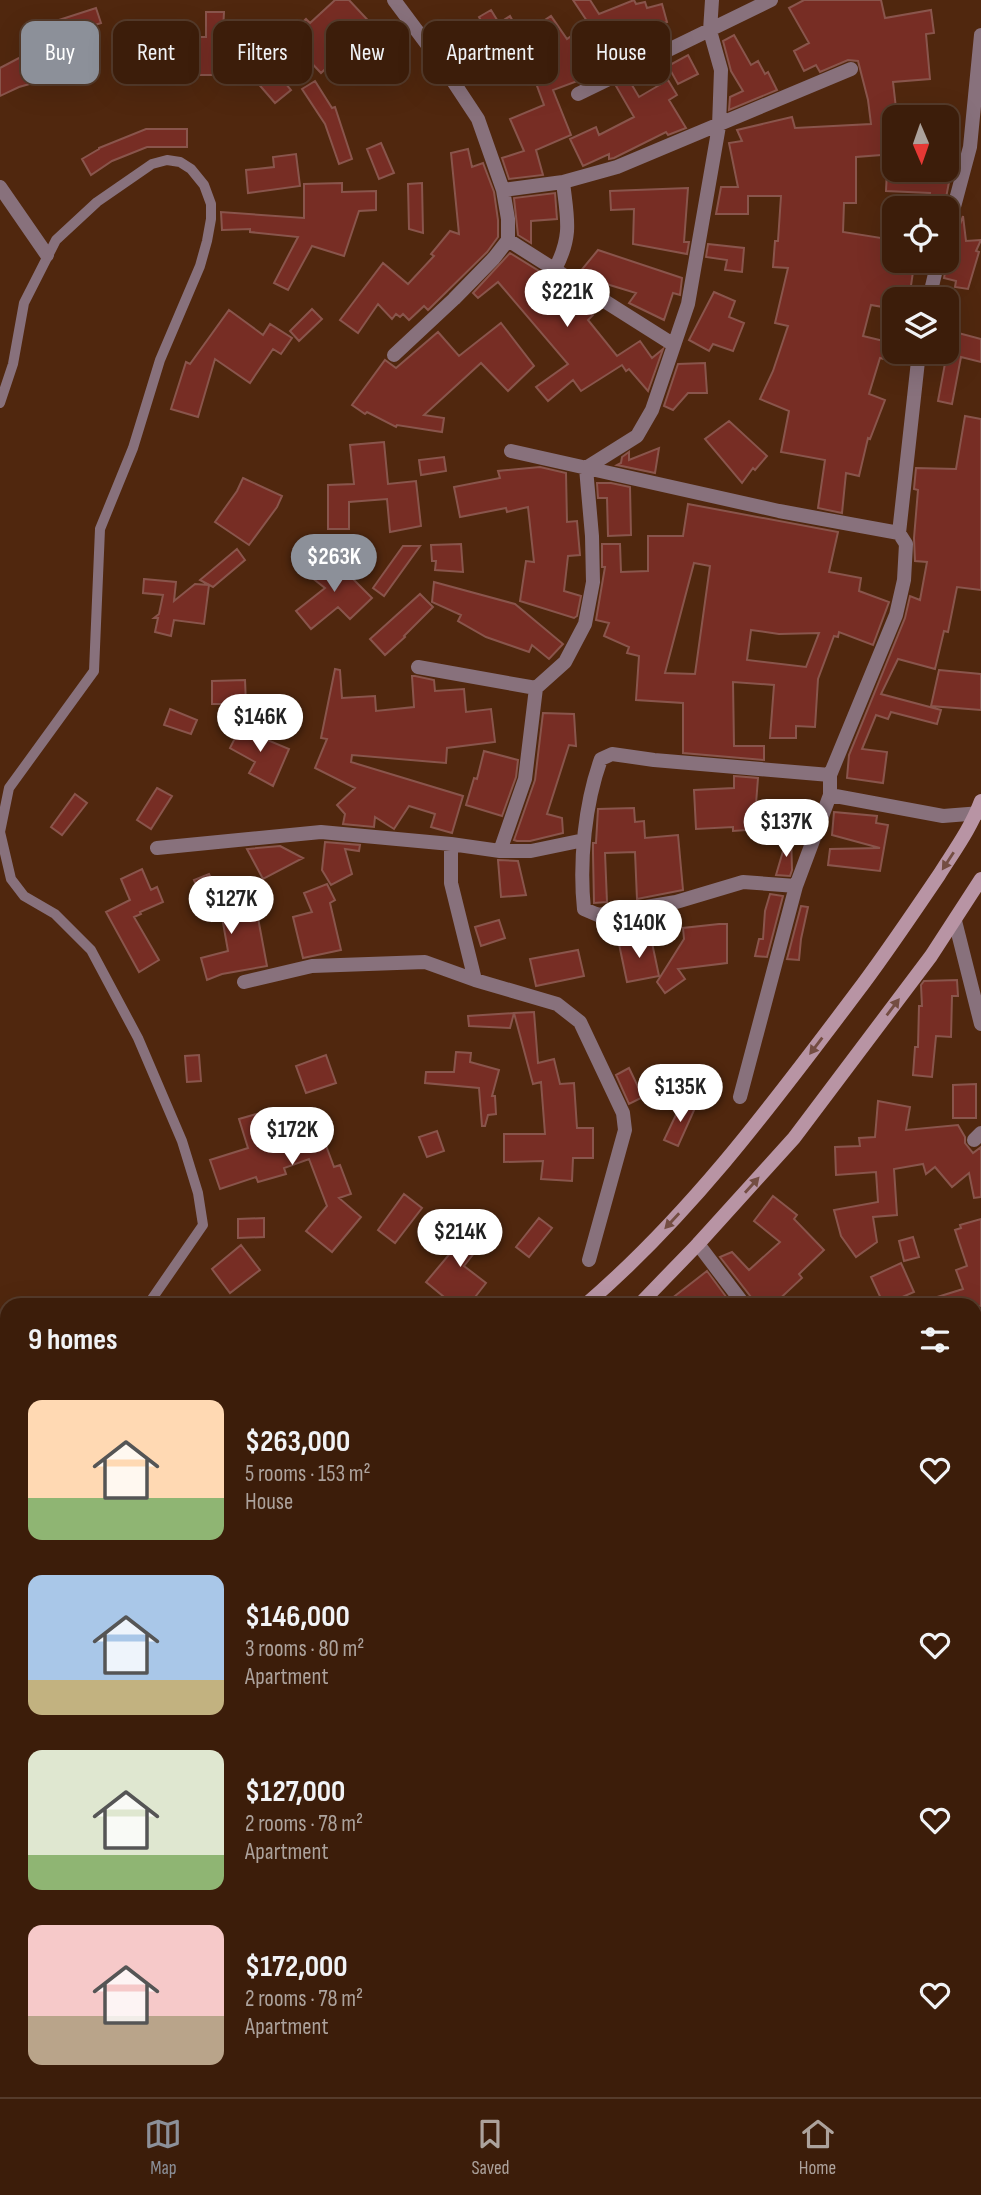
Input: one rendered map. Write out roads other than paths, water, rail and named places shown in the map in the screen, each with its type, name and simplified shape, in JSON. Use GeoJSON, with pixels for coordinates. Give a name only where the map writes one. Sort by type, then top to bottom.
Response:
{"type":"FeatureCollection","features":[{"type":"Feature","properties":{"kind":"main road"},"geometry":{"type":"LineString","coordinates":[[593,1298],[628,1267],[675,1218],[766,1113],[901,933],[979,809]]}},
{"type":"Feature","properties":{"kind":"main road"},"geometry":{"type":"LineString","coordinates":[[646,1298],[794,1138],[931,956],[981,879]]}},
{"type":"Feature","properties":{"kind":"street"},"geometry":{"type":"LineString","coordinates":[[394,0],[478,119],[503,190],[508,219],[508,240],[494,258],[394,355]]}},
{"type":"Feature","properties":{"kind":"street"},"geometry":{"type":"LineString","coordinates":[[586,468],[637,436],[652,410],[688,304],[719,125],[721,70],[710,31],[712,0]]}},
{"type":"Feature","properties":{"kind":"street"},"geometry":{"type":"LineString","coordinates":[[578,94],[771,0]]}},
{"type":"Feature","properties":{"kind":"street"},"geometry":{"type":"LineString","coordinates":[[957,196],[970,147],[981,35]]}},
{"type":"Feature","properties":{"kind":"street"},"geometry":{"type":"LineString","coordinates":[[503,190],[563,182],[617,167],[851,69]]}},
{"type":"Feature","properties":{"kind":"street"},"geometry":{"type":"LineString","coordinates":[[555,269],[565,250],[569,227],[563,182]]}},
{"type":"Feature","properties":{"kind":"street"},"geometry":{"type":"LineString","coordinates":[[0,187],[47,255]]}},
{"type":"Feature","properties":{"kind":"street"},"geometry":{"type":"LineString","coordinates":[[508,240],[674,345]]}},
{"type":"Feature","properties":{"kind":"street"},"geometry":{"type":"LineString","coordinates":[[740,1097],[796,886],[830,794],[830,775],[896,615],[904,580],[906,544],[899,533],[918,364]]}},
{"type":"Feature","properties":{"kind":"street"},"geometry":{"type":"LineString","coordinates":[[511,451],[779,511],[899,533]]}},
{"type":"Feature","properties":{"kind":"street"},"geometry":{"type":"LineString","coordinates":[[500,851],[525,779],[536,688],[565,662],[585,624],[593,582],[593,536],[586,468]]}},
{"type":"Feature","properties":{"kind":"street"},"geometry":{"type":"LineString","coordinates":[[418,667],[536,688]]}},
{"type":"Feature","properties":{"kind":"street"},"geometry":{"type":"LineString","coordinates":[[796,886],[743,882],[676,902],[598,915],[584,909],[584,841],[596,772],[601,759],[612,754],[830,775]]}},
{"type":"Feature","properties":{"kind":"street"},"geometry":{"type":"LineString","coordinates":[[830,794],[943,816],[979,809]]}},
{"type":"Feature","properties":{"kind":"street"},"geometry":{"type":"LineString","coordinates":[[157,848],[321,832],[500,851],[531,851],[584,841]]}},
{"type":"Feature","properties":{"kind":"street"},"geometry":{"type":"LineString","coordinates":[[451,844],[451,883],[475,980]]}},
{"type":"Feature","properties":{"kind":"street"},"geometry":{"type":"LineString","coordinates":[[955,921],[981,1024]]}},
{"type":"Feature","properties":{"kind":"street"},"geometry":{"type":"LineString","coordinates":[[244,982],[312,965],[425,962],[475,980],[557,1003],[580,1022],[623,1113],[625,1130],[589,1260]]}},
{"type":"Feature","properties":{"kind":"street"},"geometry":{"type":"LineString","coordinates":[[698,1244],[739,1298]]}},
{"type":"Feature","properties":{"kind":"lane"},"geometry":{"type":"LineString","coordinates":[[0,403],[13,364],[24,303],[55,240],[97,202],[152,164],[167,160],[180,162],[191,169],[204,185],[211,204],[212,219],[200,266],[160,359],[134,448],[100,529],[94,671],[9,788],[0,832],[11,879],[24,895],[55,914],[91,950],[138,1038],[182,1141],[198,1193],[203,1225],[153,1298]]}}]}
